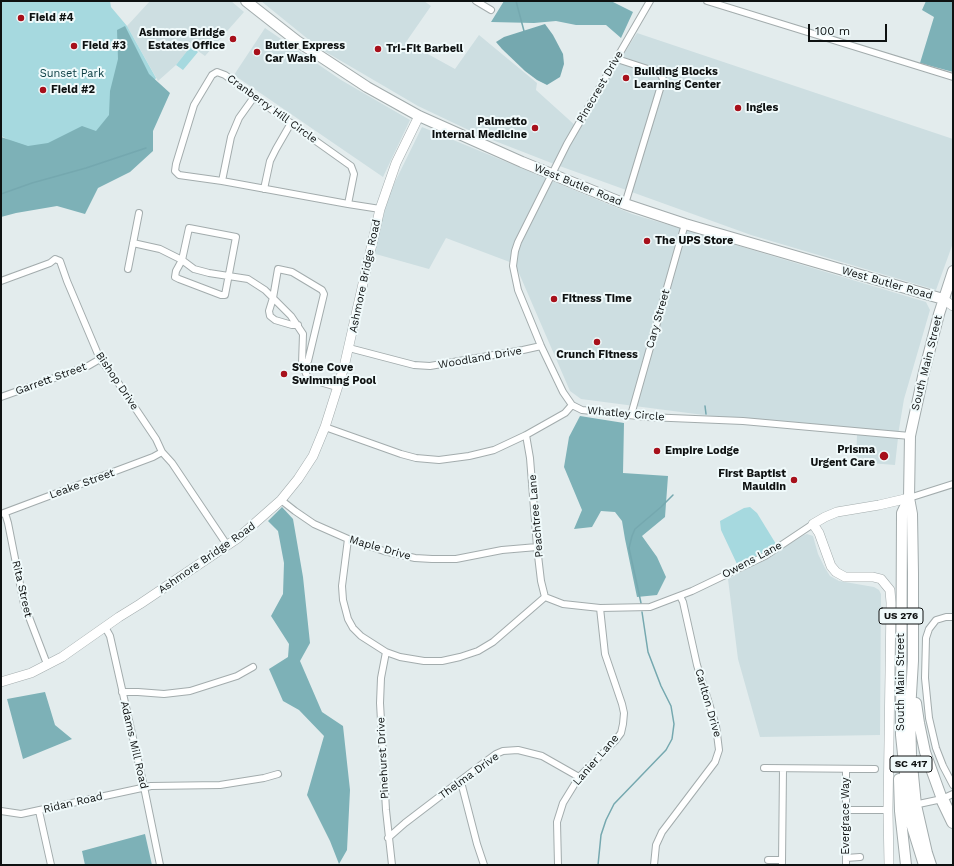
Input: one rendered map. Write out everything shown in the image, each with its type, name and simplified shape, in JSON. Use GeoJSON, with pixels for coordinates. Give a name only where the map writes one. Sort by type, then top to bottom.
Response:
{"type":"FeatureCollection","features":[{"type":"Feature","properties":{"kind":"highway","name":"US 276"},"geometry":{"type":"LineString","coordinates":[[948,796],[953,822]]}},
{"type":"Feature","properties":{"kind":"main road","name":"West Butler Road"},"geometry":{"type":"LineString","coordinates":[[246,1],[297,41],[367,87],[419,116],[522,162],[625,204],[685,224],[943,299]]}},
{"type":"Feature","properties":{"kind":"main road","name":"Ashmore Bridge Road"},"geometry":{"type":"LineString","coordinates":[[1,682],[31,673],[62,657],[227,545],[248,530],[281,500],[298,479],[308,465],[325,427],[349,348],[380,209],[396,163],[419,116]]}},
{"type":"Feature","properties":{"kind":"main road","name":"US 276"},"geometry":{"type":"LineString","coordinates":[[943,299],[953,271]]}},
{"type":"Feature","properties":{"kind":"main road"},"geometry":{"type":"LineString","coordinates":[[943,299],[953,306]]}},
{"type":"Feature","properties":{"kind":"main road","name":"South Main Street"},"geometry":{"type":"LineString","coordinates":[[924,865],[914,836],[912,806],[910,711],[913,661],[913,543],[912,514],[908,498],[910,436],[924,372],[943,299]]}},
{"type":"Feature","properties":{"kind":"main road","name":"South Main Street"},"geometry":{"type":"LineString","coordinates":[[908,498],[902,513],[901,735],[912,806],[931,865]]}},
{"type":"Feature","properties":{"kind":"main road","name":"Owens Lane"},"geometry":{"type":"LineString","coordinates":[[813,524],[825,516],[837,512],[879,505],[908,498]]}},
{"type":"Feature","properties":{"kind":"main road"},"geometry":{"type":"LineString","coordinates":[[813,524],[819,533],[832,566],[836,572],[845,577],[873,577],[881,580],[890,590],[889,865]]}},
{"type":"Feature","properties":{"kind":"main road","name":"US 276"},"geometry":{"type":"LineString","coordinates":[[913,661],[918,723],[925,752],[948,796]]}},
{"type":"Feature","properties":{"kind":"main road","name":"US 276"},"geometry":{"type":"LineString","coordinates":[[901,735],[899,757],[900,811],[906,865]]}},
{"type":"Feature","properties":{"kind":"street"},"geometry":{"type":"LineString","coordinates":[[476,1],[491,10]]}},
{"type":"Feature","properties":{"kind":"street","name":"Pinecrest Drive"},"geometry":{"type":"LineString","coordinates":[[552,174],[567,144],[650,1]]}},
{"type":"Feature","properties":{"kind":"street"},"geometry":{"type":"LineString","coordinates":[[707,1],[953,77]]}},
{"type":"Feature","properties":{"kind":"street"},"geometry":{"type":"LineString","coordinates":[[617,59],[657,72],[661,74],[663,80],[625,204]]}},
{"type":"Feature","properties":{"kind":"street","name":"Cranberry Hill Circle"},"geometry":{"type":"LineString","coordinates":[[348,204],[354,174],[351,166],[254,97],[225,74],[217,72],[212,75],[194,105],[176,164],[175,171],[179,175],[222,181],[348,204],[380,209]]}},
{"type":"Feature","properties":{"kind":"street"},"geometry":{"type":"LineString","coordinates":[[222,181],[231,137],[239,118],[254,97]]}},
{"type":"Feature","properties":{"kind":"street"},"geometry":{"type":"LineString","coordinates":[[264,189],[270,161],[291,123]]}},
{"type":"Feature","properties":{"kind":"street","name":"Whatley Circle"},"geometry":{"type":"LineString","coordinates":[[552,174],[518,242],[514,260],[514,273],[518,290],[541,346],[568,402],[572,405],[582,410],[647,417],[744,421],[910,436]]}},
{"type":"Feature","properties":{"kind":"street"},"geometry":{"type":"LineString","coordinates":[[128,269],[139,213]]}},
{"type":"Feature","properties":{"kind":"street","name":"Cary Street"},"geometry":{"type":"LineString","coordinates":[[631,415],[685,224]]}},
{"type":"Feature","properties":{"kind":"street"},"geometry":{"type":"LineString","coordinates":[[189,228],[236,237],[225,295],[220,295],[175,277],[176,271],[182,260],[189,228]]}},
{"type":"Feature","properties":{"kind":"street"},"geometry":{"type":"LineString","coordinates":[[133,243],[160,249],[182,260],[194,269],[248,279],[265,290],[291,316],[303,334],[302,364],[307,376],[313,380],[337,387]]}},
{"type":"Feature","properties":{"kind":"street","name":"Bishop Drive"},"geometry":{"type":"LineString","coordinates":[[1,281],[50,263],[53,260],[60,261],[70,289],[100,359],[117,381],[156,439],[162,452],[172,463],[227,545]]}},
{"type":"Feature","properties":{"kind":"street"},"geometry":{"type":"LineString","coordinates":[[298,325],[292,325],[275,320],[270,316],[269,311],[278,269],[292,272],[322,290],[324,294],[308,361],[302,364]]}},
{"type":"Feature","properties":{"kind":"street","name":"Woodland Drive"},"geometry":{"type":"LineString","coordinates":[[349,348],[414,365],[430,366],[541,346]]}},
{"type":"Feature","properties":{"kind":"street","name":"Garrett Street"},"geometry":{"type":"LineString","coordinates":[[1,397],[88,366],[100,359]]}},
{"type":"Feature","properties":{"kind":"street"},"geometry":{"type":"LineString","coordinates":[[325,427],[401,454],[430,460],[449,459],[494,450],[526,435],[565,413],[572,405]]}},
{"type":"Feature","properties":{"kind":"street","name":"Peachtree Lane"},"geometry":{"type":"LineString","coordinates":[[526,435],[530,458],[542,581],[546,597]]}},
{"type":"Feature","properties":{"kind":"street","name":"Leake Street"},"geometry":{"type":"LineString","coordinates":[[3,513],[153,457],[162,452]]}},
{"type":"Feature","properties":{"kind":"street","name":"Owens Lane"},"geometry":{"type":"LineString","coordinates":[[908,498],[953,484]]}},
{"type":"Feature","properties":{"kind":"street","name":"Maple Drive"},"geometry":{"type":"LineString","coordinates":[[281,500],[314,524],[348,539],[399,555],[432,560],[456,559],[502,550],[538,547]]}},
{"type":"Feature","properties":{"kind":"street","name":"Rita Street"},"geometry":{"type":"LineString","coordinates":[[3,513],[8,523],[24,604],[47,664]]}},
{"type":"Feature","properties":{"kind":"street","name":"Owens Lane"},"geometry":{"type":"LineString","coordinates":[[546,597],[563,604],[600,608],[650,606],[680,596],[765,556],[813,524]]}},
{"type":"Feature","properties":{"kind":"street"},"geometry":{"type":"LineString","coordinates":[[348,539],[342,586],[346,614],[350,623],[357,632],[386,652],[414,660],[431,661],[451,659],[470,654],[493,642],[546,597]]}},
{"type":"Feature","properties":{"kind":"street","name":"Carlton Drive"},"geometry":{"type":"LineString","coordinates":[[654,865],[656,845],[662,832],[715,762],[719,750],[716,726],[697,665],[683,602],[680,596]]}},
{"type":"Feature","properties":{"kind":"street","name":"Lanier Lane"},"geometry":{"type":"LineString","coordinates":[[558,865],[558,818],[563,803],[579,777],[615,742],[621,733],[623,724],[624,713],[622,704],[605,654],[600,608]]}},
{"type":"Feature","properties":{"kind":"street"},"geometry":{"type":"LineString","coordinates":[[953,617],[946,617],[936,620],[929,629],[926,638],[925,678],[928,711],[936,748],[953,785]]}},
{"type":"Feature","properties":{"kind":"street","name":"Adams Mill Road"},"geometry":{"type":"LineString","coordinates":[[105,627],[110,636],[160,865]]}},
{"type":"Feature","properties":{"kind":"street","name":"Pinehurst Drive"},"geometry":{"type":"LineString","coordinates":[[386,652],[381,678],[380,703],[388,838],[392,865]]}},
{"type":"Feature","properties":{"kind":"street"},"geometry":{"type":"LineString","coordinates":[[122,692],[164,694],[190,691],[237,676],[253,667]]}},
{"type":"Feature","properties":{"kind":"street","name":"Thelma Drive"},"geometry":{"type":"LineString","coordinates":[[388,838],[405,823],[496,754],[511,750],[527,751],[542,756],[579,777]]}},
{"type":"Feature","properties":{"kind":"street"},"geometry":{"type":"LineString","coordinates":[[764,768],[846,770],[875,769]]}},
{"type":"Feature","properties":{"kind":"street"},"geometry":{"type":"LineString","coordinates":[[768,860],[782,861],[783,769]]}},
{"type":"Feature","properties":{"kind":"street","name":"Evergrace Way"},"geometry":{"type":"LineString","coordinates":[[846,770],[846,860],[860,857]]}},
{"type":"Feature","properties":{"kind":"street","name":"Ridan Road"},"geometry":{"type":"LineString","coordinates":[[1,811],[21,814],[144,787],[220,785],[264,778],[278,774]]}},
{"type":"Feature","properties":{"kind":"street"},"geometry":{"type":"LineString","coordinates":[[461,782],[484,865]]}},
{"type":"Feature","properties":{"kind":"street"},"geometry":{"type":"LineString","coordinates":[[912,806],[948,796]]}},
{"type":"Feature","properties":{"kind":"street"},"geometry":{"type":"LineString","coordinates":[[846,810],[888,810]]}},
{"type":"Feature","properties":{"kind":"street"},"geometry":{"type":"LineString","coordinates":[[39,811],[51,865]]}},
{"type":"Feature","properties":{"kind":"shaded area"},"geometry":{"type":"Polygon","coordinates":[[[150,1],[231,1],[244,12],[205,56],[191,46],[176,65],[158,81],[127,26],[150,1]]]}},
{"type":"Feature","properties":{"kind":"shaded area"},"geometry":{"type":"Polygon","coordinates":[[[261,1],[424,1],[431,6],[406,42],[455,69],[479,35],[537,83],[536,90],[577,127],[637,33],[953,139],[953,243],[936,290],[751,235],[554,164],[477,134],[418,106],[319,48],[261,1]]]}},
{"type":"Feature","properties":{"kind":"shaded area"},"geometry":{"type":"Polygon","coordinates":[[[504,1],[611,1],[633,12],[621,38],[606,25],[576,25],[556,21],[534,23],[491,22],[504,1]]]}},
{"type":"Feature","properties":{"kind":"shaded area"},"geometry":{"type":"Polygon","coordinates":[[[926,1],[953,1],[953,72],[920,63],[934,17],[922,10],[926,1]]]}},
{"type":"Feature","properties":{"kind":"shaded area"},"geometry":{"type":"Polygon","coordinates":[[[545,24],[553,35],[563,54],[564,64],[560,77],[547,85],[525,71],[496,42],[504,37],[545,24]]]}},
{"type":"Feature","properties":{"kind":"shaded area"},"geometry":{"type":"Polygon","coordinates":[[[125,26],[149,74],[170,93],[153,131],[153,151],[130,172],[98,188],[85,214],[57,206],[1,217],[1,137],[28,146],[48,143],[82,126],[96,131],[109,115],[110,91],[118,59],[117,30],[125,26]]]}},
{"type":"Feature","properties":{"kind":"shaded area"},"geometry":{"type":"Polygon","coordinates":[[[265,28],[341,80],[410,120],[383,177],[234,75],[265,28]]]}},
{"type":"Feature","properties":{"kind":"shaded area"},"geometry":{"type":"Polygon","coordinates":[[[422,127],[632,214],[926,302],[930,310],[904,399],[895,465],[856,462],[857,435],[581,399],[570,391],[515,264],[446,238],[429,269],[372,253],[390,192],[422,127]]]}},
{"type":"Feature","properties":{"kind":"shaded area"},"geometry":{"type":"Polygon","coordinates":[[[580,416],[624,423],[623,473],[668,476],[665,517],[642,536],[657,557],[666,577],[657,595],[637,597],[622,521],[615,512],[601,511],[592,527],[574,529],[582,510],[564,467],[569,437],[580,416]]]}},
{"type":"Feature","properties":{"kind":"shaded area"},"geometry":{"type":"Polygon","coordinates":[[[282,507],[293,519],[303,577],[310,643],[300,661],[322,712],[343,726],[350,790],[347,850],[339,864],[330,841],[307,795],[324,736],[299,710],[283,701],[269,669],[288,657],[289,644],[271,616],[283,594],[284,563],[278,531],[268,521],[282,507]]]}},
{"type":"Feature","properties":{"kind":"shaded area"},"geometry":{"type":"Polygon","coordinates":[[[807,534],[813,536],[818,554],[830,576],[839,581],[874,587],[879,590],[881,594],[880,735],[760,737],[738,659],[728,579],[807,534]]]}},
{"type":"Feature","properties":{"kind":"shaded area"},"geometry":{"type":"Polygon","coordinates":[[[45,692],[55,725],[72,739],[23,759],[7,699],[45,692]]]}},
{"type":"Feature","properties":{"kind":"shaded area"},"geometry":{"type":"Polygon","coordinates":[[[145,834],[152,865],[85,865],[82,851],[145,834]]]}},
{"type":"Feature","properties":{"kind":"green space","name":"Sunset Park"},"geometry":{"type":"Polygon","coordinates":[[[1,1],[110,1],[111,7],[127,26],[156,78],[86,179],[1,136],[1,1]]]}},
{"type":"Feature","properties":{"kind":"green space"},"geometry":{"type":"Polygon","coordinates":[[[191,46],[198,52],[183,70],[176,65],[191,46]]]}},
{"type":"Feature","properties":{"kind":"green space"},"geometry":{"type":"Polygon","coordinates":[[[750,507],[757,513],[776,544],[761,554],[737,564],[721,530],[720,521],[744,508],[750,507]]]}},
{"type":"Feature","properties":{"kind":"waterway"},"geometry":{"type":"LineString","coordinates":[[516,1],[524,31]]}},
{"type":"Feature","properties":{"kind":"waterway"},"geometry":{"type":"LineString","coordinates":[[1,194],[146,148]]}},
{"type":"Feature","properties":{"kind":"waterway"},"geometry":{"type":"LineString","coordinates":[[705,406],[706,414]]}},
{"type":"Feature","properties":{"kind":"waterway"},"geometry":{"type":"LineString","coordinates":[[641,603],[629,548],[632,536],[635,529],[673,495]]}},
{"type":"Feature","properties":{"kind":"waterway"},"geometry":{"type":"LineString","coordinates":[[598,865],[601,835],[614,804],[666,750],[672,739],[674,724],[671,706],[661,686],[648,652],[642,612]]}},
{"type":"Feature","properties":{"kind":"place","name":"Field #4"},"geometry":{"type":"Point","coordinates":[21,18]}},
{"type":"Feature","properties":{"kind":"place","name":"Ashmore Bridge Estates Office"},"geometry":{"type":"Point","coordinates":[233,39]}},
{"type":"Feature","properties":{"kind":"place","name":"Field #3"},"geometry":{"type":"Point","coordinates":[74,46]}},
{"type":"Feature","properties":{"kind":"place","name":"Tri-Fit Barbell"},"geometry":{"type":"Point","coordinates":[378,49]}},
{"type":"Feature","properties":{"kind":"place","name":"Butler Express Car Wash"},"geometry":{"type":"Point","coordinates":[257,52]}},
{"type":"Feature","properties":{"kind":"place","name":"Building Blocks Learning Center"},"geometry":{"type":"Point","coordinates":[626,78]}},
{"type":"Feature","properties":{"kind":"place","name":"Field #2"},"geometry":{"type":"Point","coordinates":[43,90]}},
{"type":"Feature","properties":{"kind":"place","name":"Ingles"},"geometry":{"type":"Point","coordinates":[738,108]}},
{"type":"Feature","properties":{"kind":"place","name":"Palmetto Internal Medicine"},"geometry":{"type":"Point","coordinates":[535,128]}},
{"type":"Feature","properties":{"kind":"place","name":"The UPS Store"},"geometry":{"type":"Point","coordinates":[647,241]}},
{"type":"Feature","properties":{"kind":"place","name":"Fitness Time"},"geometry":{"type":"Point","coordinates":[554,299]}},
{"type":"Feature","properties":{"kind":"place","name":"Crunch Fitness"},"geometry":{"type":"Point","coordinates":[597,342]}},
{"type":"Feature","properties":{"kind":"place","name":"Stone Cove Swimming Pool"},"geometry":{"type":"Point","coordinates":[284,374]}},
{"type":"Feature","properties":{"kind":"place","name":"Empire Lodge"},"geometry":{"type":"Point","coordinates":[657,451]}},
{"type":"Feature","properties":{"kind":"place","name":"Prisma Urgent Care"},"geometry":{"type":"Point","coordinates":[884,456]}},
{"type":"Feature","properties":{"kind":"place","name":"First Baptist Mauldin"},"geometry":{"type":"Point","coordinates":[794,480]}}]}
